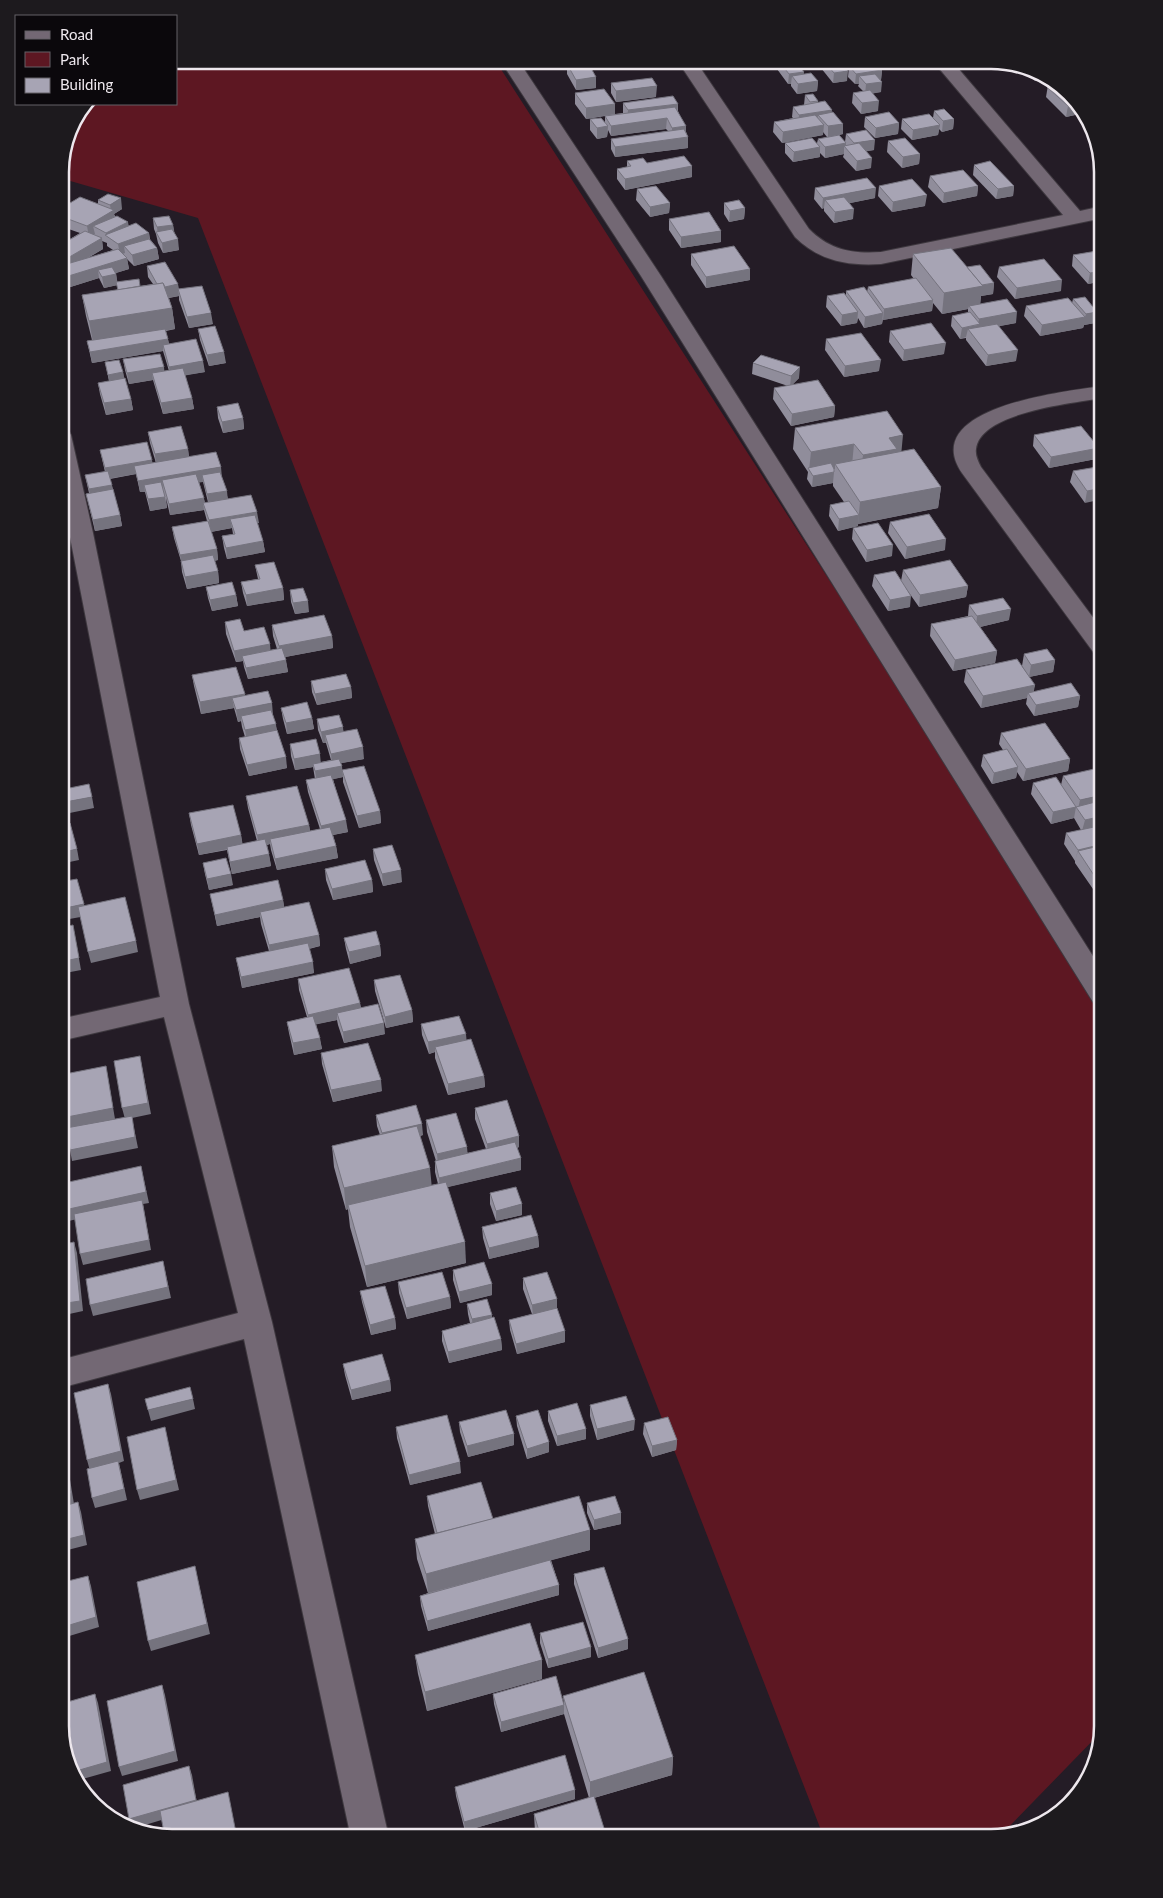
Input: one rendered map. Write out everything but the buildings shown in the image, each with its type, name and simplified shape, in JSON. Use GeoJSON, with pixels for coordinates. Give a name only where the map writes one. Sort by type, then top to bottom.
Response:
{"type":"FeatureCollection","features":[{"type":"Feature","properties":{"kind":"street"},"geometry":{"type":"LineString","coordinates":[[515,69],[557,130],[694,342],[794,505],[1094,981]]}},
{"type":"Feature","properties":{"kind":"street"},"geometry":{"type":"LineString","coordinates":[[692,69],[802,233],[810,242],[845,258],[859,260],[882,258],[1094,214]]}},
{"type":"Feature","properties":{"kind":"street"},"geometry":{"type":"LineString","coordinates":[[948,69],[1074,217]]}},
{"type":"Feature","properties":{"kind":"street"},"geometry":{"type":"LineString","coordinates":[[1094,394],[1015,409],[993,416],[979,425],[971,434],[965,444],[964,453],[970,468],[1094,636]]}},
{"type":"Feature","properties":{"kind":"street"},"geometry":{"type":"LineString","coordinates":[[69,516],[71,534],[175,1004],[256,1322],[368,1829]]}},
{"type":"Feature","properties":{"kind":"street"},"geometry":{"type":"LineString","coordinates":[[69,1028],[175,1004]]}},
{"type":"Feature","properties":{"kind":"street"},"geometry":{"type":"LineString","coordinates":[[69,1372],[256,1322]]}},
{"type":"Feature","properties":{"kind":"green space"},"geometry":{"type":"Polygon","coordinates":[[[178,69],[501,69],[1094,992],[1093,1740],[1008,1828],[821,1829],[198,218],[69,181],[72,145],[79,126],[93,105],[178,105],[178,69]]]}}]}
